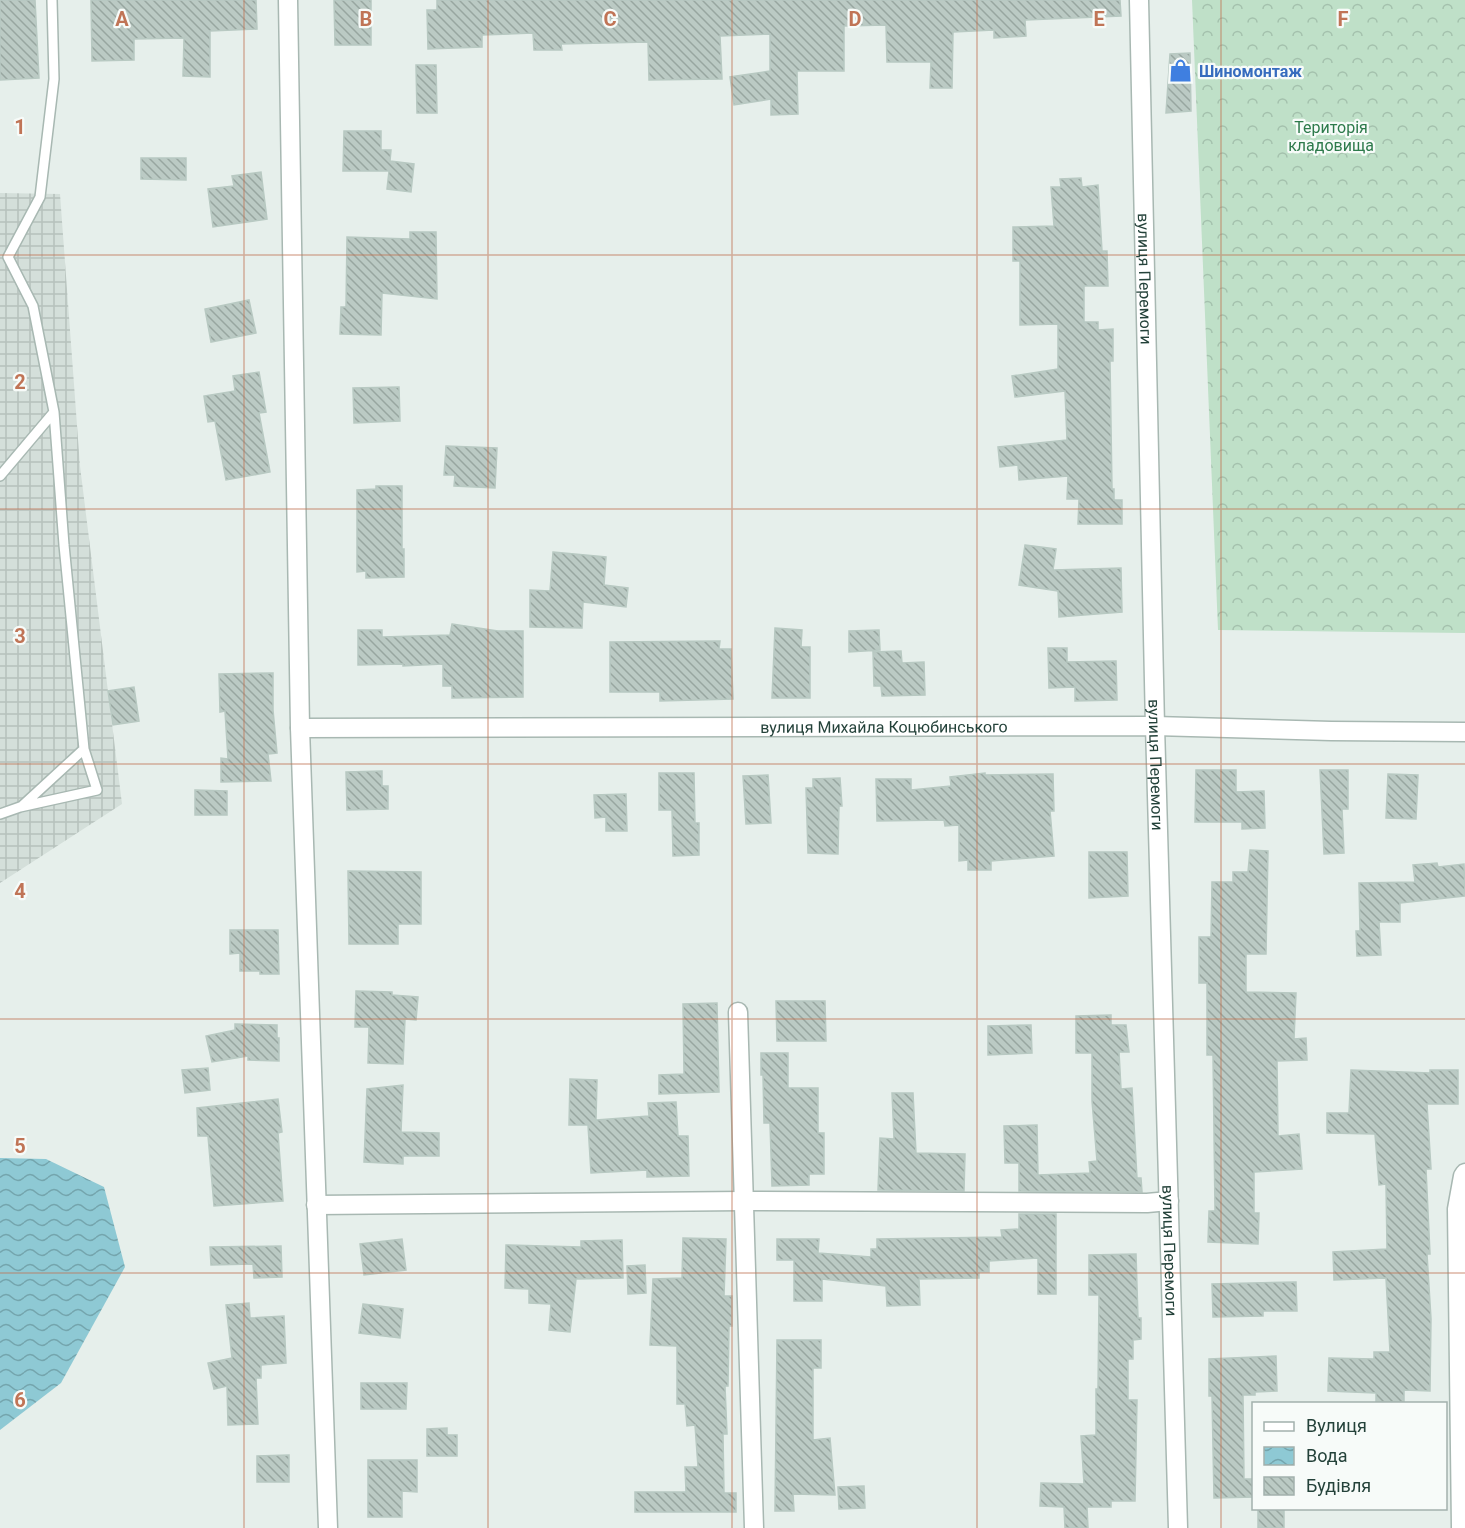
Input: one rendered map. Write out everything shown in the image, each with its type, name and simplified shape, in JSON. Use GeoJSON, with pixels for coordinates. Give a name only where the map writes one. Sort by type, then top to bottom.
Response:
{"type":"FeatureCollection","features":[{"type":"Feature","properties":{"kind":"street"},"geometry":{"type":"LineString","coordinates":[[288,0],[300,728],[328,1528]]}},
{"type":"Feature","properties":{"kind":"street","name":"вулиця Перемоги"},"geometry":{"type":"LineString","coordinates":[[1139,0],[1155,726],[1178,1528]]}},
{"type":"Feature","properties":{"kind":"street","name":"вулиця Михайла Коцюбинського"},"geometry":{"type":"LineString","coordinates":[[300,728],[1155,726],[1465,732]]}},
{"type":"Feature","properties":{"kind":"street"},"geometry":{"type":"LineString","coordinates":[[738,1012],[754,1528]]}},
{"type":"Feature","properties":{"kind":"street"},"geometry":{"type":"LineString","coordinates":[[1461,1528],[1457,1209],[1465,1173]]}},
{"type":"Feature","properties":{"kind":"street"},"geometry":{"type":"LineString","coordinates":[[316,1205],[743,1201],[1147,1203],[1168,1201]]}},
{"type":"Feature","properties":{"kind":"lane"},"geometry":{"type":"LineString","coordinates":[[0,814],[20,807],[97,790],[84,749],[64,545],[54,412],[33,306],[4,258],[40,197],[54,78],[52,0]]}},
{"type":"Feature","properties":{"kind":"lane"},"geometry":{"type":"LineString","coordinates":[[0,476],[54,412]]}},
{"type":"Feature","properties":{"kind":"lane"},"geometry":{"type":"LineString","coordinates":[[20,807],[84,749]]}},
{"type":"Feature","properties":{"kind":"shaded area"},"geometry":{"type":"Polygon","coordinates":[[[0,193],[60,194],[80,466],[122,804],[0,883],[0,193]]]}},
{"type":"Feature","properties":{"kind":"green space","name":"Територія кладовища"},"geometry":{"type":"Polygon","coordinates":[[[1192,0],[1465,0],[1465,633],[1218,630],[1192,0]]]}},
{"type":"Feature","properties":{"kind":"water"},"geometry":{"type":"Polygon","coordinates":[[[0,1158],[46,1159],[104,1187],[125,1267],[61,1383],[0,1430],[0,1158]]]}},
{"type":"Feature","properties":{"kind":"building"},"geometry":{"type":"Polygon","coordinates":[[[0,0],[35,0],[39,78],[0,80],[0,0]]]}},
{"type":"Feature","properties":{"kind":"building"},"geometry":{"type":"Polygon","coordinates":[[[91,0],[256,0],[257,29],[210,31],[210,77],[183,76],[184,38],[134,39],[134,60],[92,61],[91,0]]]}},
{"type":"Feature","properties":{"kind":"building"},"geometry":{"type":"Polygon","coordinates":[[[334,0],[371,0],[371,45],[335,45],[334,0]]]}},
{"type":"Feature","properties":{"kind":"building"},"geometry":{"type":"Polygon","coordinates":[[[437,0],[1120,0],[1121,16],[1025,20],[1026,36],[994,38],[994,30],[953,32],[952,88],[930,88],[931,62],[887,62],[886,25],[844,26],[844,71],[797,71],[798,114],[771,115],[771,99],[734,105],[730,77],[770,71],[770,34],[720,36],[722,79],[649,80],[648,42],[561,44],[562,50],[534,50],[533,33],[482,35],[482,47],[428,49],[427,10],[437,10],[437,0]]]}},
{"type":"Feature","properties":{"kind":"building"},"geometry":{"type":"Polygon","coordinates":[[[1190,53],[1191,111],[1166,113],[1170,54],[1190,53]]]}},
{"type":"Feature","properties":{"kind":"building"},"geometry":{"type":"Polygon","coordinates":[[[416,65],[436,65],[437,113],[417,113],[416,65]]]}},
{"type":"Feature","properties":{"kind":"building"},"geometry":{"type":"Polygon","coordinates":[[[344,131],[381,131],[381,150],[391,150],[390,161],[414,164],[411,192],[387,189],[389,171],[343,171],[344,131]]]}},
{"type":"Feature","properties":{"kind":"building"},"geometry":{"type":"Polygon","coordinates":[[[141,158],[186,158],[186,180],[141,179],[141,158]]]}},
{"type":"Feature","properties":{"kind":"building"},"geometry":{"type":"Polygon","coordinates":[[[261,172],[267,219],[213,227],[208,189],[234,186],[232,176],[261,172]]]}},
{"type":"Feature","properties":{"kind":"building"},"geometry":{"type":"Polygon","coordinates":[[[1081,178],[1082,187],[1098,185],[1102,251],[1107,251],[1108,286],[1084,286],[1084,322],[1098,322],[1098,330],[1113,329],[1113,361],[1110,361],[1112,489],[1114,489],[1114,500],[1122,500],[1122,524],[1078,524],[1079,499],[1067,499],[1068,476],[1019,480],[1018,465],[1000,467],[998,447],[1067,440],[1065,391],[1015,397],[1012,376],[1058,369],[1058,324],[1020,325],[1020,261],[1013,261],[1013,227],[1054,226],[1051,187],[1061,187],[1060,179],[1081,178]]]}},
{"type":"Feature","properties":{"kind":"building"},"geometry":{"type":"Polygon","coordinates":[[[410,232],[436,232],[437,299],[382,293],[381,335],[340,334],[341,307],[346,307],[347,237],[410,239],[410,232]]]}},
{"type":"Feature","properties":{"kind":"building"},"geometry":{"type":"Polygon","coordinates":[[[249,300],[256,333],[211,342],[205,309],[249,300]]]}},
{"type":"Feature","properties":{"kind":"building"},"geometry":{"type":"Polygon","coordinates":[[[259,372],[266,412],[259,413],[270,472],[226,480],[215,421],[208,422],[204,396],[235,391],[233,376],[259,372]]]}},
{"type":"Feature","properties":{"kind":"building"},"geometry":{"type":"Polygon","coordinates":[[[399,387],[400,421],[354,423],[353,388],[399,387]]]}},
{"type":"Feature","properties":{"kind":"building"},"geometry":{"type":"Polygon","coordinates":[[[446,446],[497,448],[495,488],[454,486],[455,475],[444,475],[446,446]]]}},
{"type":"Feature","properties":{"kind":"building"},"geometry":{"type":"Polygon","coordinates":[[[376,486],[402,486],[404,577],[366,578],[366,571],[357,572],[357,490],[376,489],[376,486]]]}},
{"type":"Feature","properties":{"kind":"building"},"geometry":{"type":"Polygon","coordinates":[[[1025,545],[1056,549],[1053,570],[1121,568],[1122,612],[1059,617],[1058,591],[1019,585],[1025,545]]]}},
{"type":"Feature","properties":{"kind":"building"},"geometry":{"type":"Polygon","coordinates":[[[553,552],[606,557],[604,585],[628,588],[626,607],[583,602],[582,628],[530,627],[530,590],[550,591],[553,552]]]}},
{"type":"Feature","properties":{"kind":"building"},"geometry":{"type":"Polygon","coordinates":[[[452,624],[498,631],[523,631],[523,697],[452,698],[452,686],[443,686],[443,664],[358,665],[358,630],[382,630],[382,637],[450,635],[452,624]]]}},
{"type":"Feature","properties":{"kind":"building"},"geometry":{"type":"Polygon","coordinates":[[[775,628],[802,630],[801,647],[810,647],[810,698],[772,698],[775,628]]]}},
{"type":"Feature","properties":{"kind":"building"},"geometry":{"type":"Polygon","coordinates":[[[879,630],[880,650],[849,652],[849,631],[879,630]]]}},
{"type":"Feature","properties":{"kind":"building"},"geometry":{"type":"Polygon","coordinates":[[[720,641],[719,649],[731,649],[733,699],[660,701],[660,692],[610,692],[610,642],[720,641]]]}},
{"type":"Feature","properties":{"kind":"building"},"geometry":{"type":"Polygon","coordinates":[[[1048,648],[1067,648],[1067,662],[1116,661],[1117,700],[1075,701],[1075,687],[1049,688],[1048,648]]]}},
{"type":"Feature","properties":{"kind":"building"},"geometry":{"type":"Polygon","coordinates":[[[901,651],[902,663],[924,662],[925,695],[882,696],[881,686],[874,686],[873,652],[901,651]]]}},
{"type":"Feature","properties":{"kind":"building"},"geometry":{"type":"Polygon","coordinates":[[[273,673],[273,710],[277,753],[268,754],[271,781],[221,782],[221,758],[228,759],[225,711],[220,712],[219,674],[273,673]]]}},
{"type":"Feature","properties":{"kind":"building"},"geometry":{"type":"Polygon","coordinates":[[[134,687],[139,721],[113,725],[108,691],[134,687]]]}},
{"type":"Feature","properties":{"kind":"building"},"geometry":{"type":"Polygon","coordinates":[[[1196,770],[1236,770],[1236,792],[1264,791],[1265,828],[1242,829],[1242,822],[1195,822],[1196,770]]]}},
{"type":"Feature","properties":{"kind":"building"},"geometry":{"type":"Polygon","coordinates":[[[1320,770],[1348,770],[1348,809],[1342,809],[1344,853],[1324,854],[1320,770]]]}},
{"type":"Feature","properties":{"kind":"building"},"geometry":{"type":"Polygon","coordinates":[[[382,771],[382,786],[388,786],[388,809],[347,810],[346,772],[382,771]]]}},
{"type":"Feature","properties":{"kind":"building"},"geometry":{"type":"Polygon","coordinates":[[[659,773],[694,773],[695,823],[699,823],[699,855],[673,856],[672,810],[659,810],[659,773]]]}},
{"type":"Feature","properties":{"kind":"building"},"geometry":{"type":"Polygon","coordinates":[[[985,773],[985,775],[1053,774],[1054,811],[1050,811],[1054,856],[991,861],[991,870],[968,870],[968,860],[959,861],[959,825],[945,826],[944,820],[877,821],[876,779],[911,779],[911,790],[951,786],[950,777],[985,773]]]}},
{"type":"Feature","properties":{"kind":"building"},"geometry":{"type":"Polygon","coordinates":[[[1388,774],[1418,775],[1416,819],[1386,818],[1388,774]]]}},
{"type":"Feature","properties":{"kind":"building"},"geometry":{"type":"Polygon","coordinates":[[[768,775],[771,823],[746,824],[743,776],[768,775]]]}},
{"type":"Feature","properties":{"kind":"building"},"geometry":{"type":"Polygon","coordinates":[[[840,778],[842,806],[839,806],[838,854],[808,853],[806,788],[813,788],[813,779],[840,778]]]}},
{"type":"Feature","properties":{"kind":"building"},"geometry":{"type":"Polygon","coordinates":[[[195,790],[227,791],[227,815],[195,815],[195,790]]]}},
{"type":"Feature","properties":{"kind":"building"},"geometry":{"type":"Polygon","coordinates":[[[626,794],[627,831],[606,831],[606,817],[595,818],[594,795],[626,794]]]}},
{"type":"Feature","properties":{"kind":"building"},"geometry":{"type":"Polygon","coordinates":[[[1250,850],[1268,851],[1266,954],[1246,954],[1246,992],[1296,993],[1294,1039],[1306,1038],[1307,1060],[1277,1061],[1278,1136],[1299,1134],[1302,1169],[1254,1172],[1254,1213],[1259,1213],[1258,1244],[1208,1242],[1209,1211],[1215,1211],[1213,1055],[1207,1055],[1207,983],[1199,983],[1199,937],[1211,937],[1212,882],[1233,882],[1233,872],[1248,872],[1250,850]]]}},
{"type":"Feature","properties":{"kind":"building"},"geometry":{"type":"Polygon","coordinates":[[[1089,852],[1127,852],[1128,896],[1089,898],[1089,852]]]}},
{"type":"Feature","properties":{"kind":"building"},"geometry":{"type":"Polygon","coordinates":[[[1437,863],[1438,867],[1464,864],[1465,896],[1400,903],[1400,922],[1379,922],[1381,955],[1357,956],[1356,931],[1360,931],[1359,883],[1415,882],[1413,865],[1437,863]]]}},
{"type":"Feature","properties":{"kind":"building"},"geometry":{"type":"Polygon","coordinates":[[[348,871],[421,872],[421,924],[398,924],[398,944],[349,944],[348,871]]]}},
{"type":"Feature","properties":{"kind":"building"},"geometry":{"type":"Polygon","coordinates":[[[230,930],[278,930],[279,974],[240,971],[240,953],[230,954],[230,930]]]}},
{"type":"Feature","properties":{"kind":"building"},"geometry":{"type":"Polygon","coordinates":[[[356,991],[392,992],[392,995],[418,997],[416,1020],[405,1019],[403,1064],[368,1063],[369,1027],[355,1027],[356,991]]]}},
{"type":"Feature","properties":{"kind":"building"},"geometry":{"type":"Polygon","coordinates":[[[776,1001],[825,1001],[826,1041],[777,1041],[776,1001]]]}},
{"type":"Feature","properties":{"kind":"building"},"geometry":{"type":"Polygon","coordinates":[[[717,1003],[719,1092],[659,1094],[659,1075],[684,1074],[683,1004],[717,1003]]]}},
{"type":"Feature","properties":{"kind":"building"},"geometry":{"type":"Polygon","coordinates":[[[1111,1015],[1111,1025],[1126,1025],[1129,1052],[1119,1052],[1121,1089],[1132,1088],[1137,1178],[1141,1178],[1142,1192],[1019,1191],[1019,1163],[1005,1163],[1004,1126],[1037,1125],[1038,1175],[1090,1173],[1089,1162],[1097,1161],[1092,1101],[1092,1053],[1076,1053],[1076,1016],[1111,1015]]]}},
{"type":"Feature","properties":{"kind":"building"},"geometry":{"type":"Polygon","coordinates":[[[235,1024],[277,1025],[279,1061],[248,1060],[248,1056],[212,1062],[206,1036],[235,1030],[235,1024]]]}},
{"type":"Feature","properties":{"kind":"building"},"geometry":{"type":"Polygon","coordinates":[[[1031,1025],[1032,1053],[988,1055],[988,1026],[1031,1025]]]}},
{"type":"Feature","properties":{"kind":"building"},"geometry":{"type":"Polygon","coordinates":[[[761,1053],[788,1053],[788,1088],[818,1088],[818,1133],[824,1133],[824,1174],[809,1174],[809,1185],[772,1186],[770,1123],[764,1123],[761,1053]]]}},
{"type":"Feature","properties":{"kind":"building"},"geometry":{"type":"Polygon","coordinates":[[[208,1068],[210,1090],[185,1093],[182,1070],[208,1068]]]}},
{"type":"Feature","properties":{"kind":"building"},"geometry":{"type":"Polygon","coordinates":[[[1351,1070],[1430,1073],[1430,1070],[1458,1070],[1458,1104],[1427,1104],[1431,1169],[1426,1169],[1430,1254],[1427,1254],[1431,1319],[1430,1391],[1404,1390],[1404,1402],[1376,1402],[1376,1393],[1328,1391],[1329,1358],[1374,1359],[1374,1352],[1390,1352],[1386,1278],[1334,1280],[1333,1252],[1387,1249],[1386,1184],[1379,1185],[1375,1134],[1327,1133],[1327,1113],[1349,1113],[1351,1070]]]}},
{"type":"Feature","properties":{"kind":"building"},"geometry":{"type":"Polygon","coordinates":[[[570,1079],[597,1080],[596,1120],[649,1116],[648,1103],[676,1102],[678,1136],[688,1136],[689,1176],[647,1177],[647,1170],[591,1173],[588,1125],[569,1125],[570,1079]]]}},
{"type":"Feature","properties":{"kind":"building"},"geometry":{"type":"Polygon","coordinates":[[[403,1085],[401,1132],[439,1133],[439,1156],[403,1156],[403,1164],[364,1162],[367,1089],[403,1085]]]}},
{"type":"Feature","properties":{"kind":"building"},"geometry":{"type":"Polygon","coordinates":[[[892,1093],[913,1093],[916,1153],[965,1154],[964,1191],[878,1190],[880,1138],[894,1139],[892,1093]]]}},
{"type":"Feature","properties":{"kind":"building"},"geometry":{"type":"Polygon","coordinates":[[[278,1099],[282,1132],[278,1133],[283,1201],[214,1206],[208,1136],[198,1136],[197,1108],[278,1099]]]}},
{"type":"Feature","properties":{"kind":"building"},"geometry":{"type":"Polygon","coordinates":[[[1019,1214],[1056,1214],[1056,1294],[1038,1294],[1038,1258],[989,1261],[989,1272],[979,1272],[979,1278],[919,1279],[920,1305],[887,1306],[886,1286],[822,1279],[822,1301],[794,1301],[794,1260],[777,1260],[777,1239],[819,1239],[818,1253],[871,1257],[871,1249],[877,1249],[877,1239],[1002,1237],[1001,1230],[1019,1229],[1019,1214]]]}},
{"type":"Feature","properties":{"kind":"building"},"geometry":{"type":"Polygon","coordinates":[[[683,1238],[726,1239],[724,1296],[732,1296],[732,1326],[729,1326],[728,1386],[725,1386],[727,1434],[723,1434],[724,1493],[736,1493],[736,1512],[635,1512],[635,1492],[686,1492],[685,1467],[698,1467],[695,1425],[687,1426],[685,1404],[677,1404],[677,1346],[650,1345],[653,1279],[682,1278],[683,1238]]]}},
{"type":"Feature","properties":{"kind":"building"},"geometry":{"type":"Polygon","coordinates":[[[402,1239],[406,1270],[364,1275],[360,1244],[402,1239]]]}},
{"type":"Feature","properties":{"kind":"building"},"geometry":{"type":"Polygon","coordinates":[[[622,1240],[623,1278],[576,1279],[570,1332],[549,1330],[551,1304],[529,1303],[529,1289],[505,1288],[506,1245],[581,1247],[581,1241],[622,1240]]]}},
{"type":"Feature","properties":{"kind":"building"},"geometry":{"type":"Polygon","coordinates":[[[281,1246],[282,1277],[254,1278],[253,1264],[211,1265],[210,1247],[281,1246]]]}},
{"type":"Feature","properties":{"kind":"building"},"geometry":{"type":"Polygon","coordinates":[[[1136,1254],[1141,1339],[1133,1340],[1133,1359],[1128,1359],[1128,1400],[1137,1400],[1135,1501],[1111,1501],[1111,1507],[1087,1507],[1088,1528],[1065,1528],[1064,1507],[1040,1506],[1041,1483],[1084,1484],[1081,1436],[1096,1435],[1099,1295],[1089,1295],[1089,1255],[1136,1254]]]}},
{"type":"Feature","properties":{"kind":"building"},"geometry":{"type":"Polygon","coordinates":[[[645,1265],[646,1293],[628,1294],[627,1266],[645,1265]]]}},
{"type":"Feature","properties":{"kind":"building"},"geometry":{"type":"Polygon","coordinates":[[[1296,1282],[1297,1311],[1263,1311],[1263,1316],[1213,1317],[1212,1284],[1296,1282]]]}},
{"type":"Feature","properties":{"kind":"building"},"geometry":{"type":"Polygon","coordinates":[[[249,1303],[250,1318],[284,1316],[286,1363],[261,1365],[261,1378],[256,1378],[258,1424],[228,1425],[227,1386],[214,1389],[208,1363],[232,1358],[226,1305],[249,1303]]]}},
{"type":"Feature","properties":{"kind":"building"},"geometry":{"type":"Polygon","coordinates":[[[363,1304],[403,1309],[400,1338],[359,1333],[363,1304]]]}},
{"type":"Feature","properties":{"kind":"building"},"geometry":{"type":"Polygon","coordinates":[[[777,1340],[821,1340],[821,1368],[813,1368],[813,1440],[830,1438],[835,1495],[793,1494],[794,1511],[775,1511],[777,1340]]]}},
{"type":"Feature","properties":{"kind":"building"},"geometry":{"type":"Polygon","coordinates":[[[1276,1356],[1277,1391],[1243,1395],[1244,1479],[1252,1479],[1252,1497],[1214,1498],[1209,1359],[1276,1356]]]}},
{"type":"Feature","properties":{"kind":"building"},"geometry":{"type":"Polygon","coordinates":[[[361,1383],[407,1383],[406,1409],[361,1409],[361,1383]]]}},
{"type":"Feature","properties":{"kind":"building"},"geometry":{"type":"Polygon","coordinates":[[[447,1428],[447,1435],[457,1435],[457,1456],[427,1456],[427,1429],[447,1428]]]}},
{"type":"Feature","properties":{"kind":"building"},"geometry":{"type":"Polygon","coordinates":[[[289,1455],[289,1482],[257,1482],[257,1456],[289,1455]]]}},
{"type":"Feature","properties":{"kind":"building"},"geometry":{"type":"Polygon","coordinates":[[[368,1460],[417,1460],[417,1492],[402,1491],[402,1517],[368,1517],[368,1460]]]}},
{"type":"Feature","properties":{"kind":"building"},"geometry":{"type":"Polygon","coordinates":[[[864,1486],[865,1508],[839,1509],[838,1487],[864,1486]]]}},
{"type":"Feature","properties":{"kind":"building"},"geometry":{"type":"Polygon","coordinates":[[[1258,1510],[1284,1510],[1284,1528],[1258,1528],[1258,1510]]]}},
{"type":"Feature","properties":{"kind":"place","name":"Шиномонтаж"},"geometry":{"type":"Point","coordinates":[1181,71]}}]}
